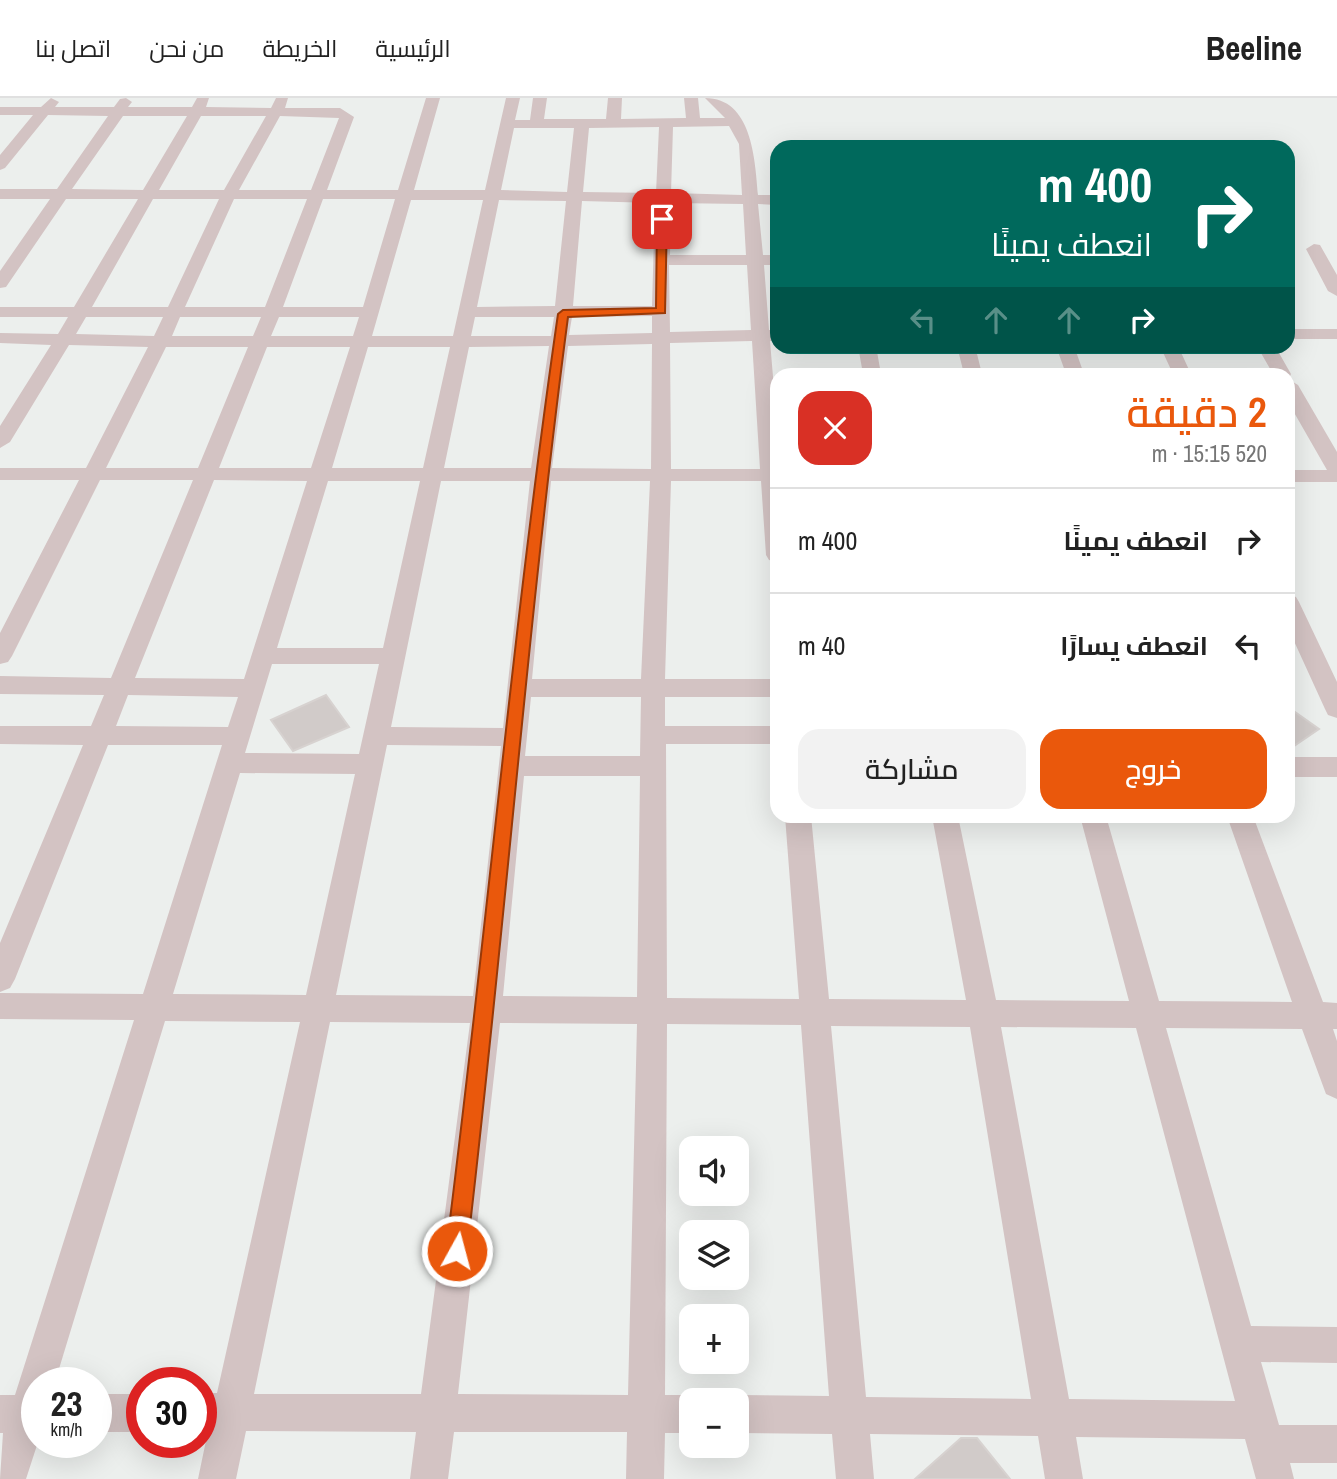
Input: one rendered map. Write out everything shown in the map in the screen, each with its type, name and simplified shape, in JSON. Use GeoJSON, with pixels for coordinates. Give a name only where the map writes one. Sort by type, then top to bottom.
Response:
{"type":"FeatureCollection","features":[{"type":"Feature","properties":{"kind":"street"},"geometry":{"type":"LineString","coordinates":[[39,1367],[155,1007],[370,312],[433,98]]}},
{"type":"Feature","properties":{"kind":"street"},"geometry":{"type":"LineString","coordinates":[[513,98],[433,475],[391,656],[318,1007],[217,1412],[679,1414]]}},
{"type":"Feature","properties":{"kind":"street"},"geometry":{"type":"LineString","coordinates":[[536,124],[540,98]]}},
{"type":"Feature","properties":{"kind":"street"},"geometry":{"type":"LineString","coordinates":[[612,124],[615,98]]}},
{"type":"Feature","properties":{"kind":"street"},"geometry":{"type":"LineString","coordinates":[[691,98],[693,122]]}},
{"type":"Feature","properties":{"kind":"street"},"geometry":{"type":"LineString","coordinates":[[466,312],[563,314],[770,335],[756,260],[746,144],[727,109],[712,98]]}},
{"type":"Feature","properties":{"kind":"street"},"geometry":{"type":"LineString","coordinates":[[0,165],[50,105]]}},
{"type":"Feature","properties":{"kind":"street"},"geometry":{"type":"LineString","coordinates":[[0,111],[50,105],[349,106],[272,312],[0,979]]}},
{"type":"Feature","properties":{"kind":"street"},"geometry":{"type":"LineString","coordinates":[[0,284],[124,105]]}},
{"type":"Feature","properties":{"kind":"street"},"geometry":{"type":"LineString","coordinates":[[0,442],[64,339],[200,106]]}},
{"type":"Feature","properties":{"kind":"street"},"geometry":{"type":"LineString","coordinates":[[0,656],[160,342],[229,194],[278,106]]}},
{"type":"Feature","properties":{"kind":"street"},"geometry":{"type":"LineString","coordinates":[[509,124],[735,122]]}},
{"type":"Feature","properties":{"kind":"street"},"geometry":{"type":"LineString","coordinates":[[645,1479],[652,1010],[653,688],[661,474],[661,260],[666,123]]}},
{"type":"Feature","properties":{"kind":"street"},"geometry":{"type":"LineString","coordinates":[[429,1479],[486,1009],[541,473],[563,314],[582,124]]}},
{"type":"Feature","properties":{"kind":"street"},"geometry":{"type":"LineString","coordinates":[[0,194],[404,194],[770,199]]}},
{"type":"Feature","properties":{"kind":"street"},"geometry":{"type":"LineString","coordinates":[[1314,249],[1337,291]]}},
{"type":"Feature","properties":{"kind":"street"},"geometry":{"type":"LineString","coordinates":[[661,260],[770,260]]}},
{"type":"Feature","properties":{"kind":"street"},"geometry":{"type":"LineString","coordinates":[[0,312],[370,312]]}},
{"type":"Feature","properties":{"kind":"street"},"geometry":{"type":"LineString","coordinates":[[0,338],[160,342],[462,339],[558,341],[661,324]]}},
{"type":"Feature","properties":{"kind":"street"},"geometry":{"type":"LineString","coordinates":[[1295,334],[1337,334]]}},
{"type":"Feature","properties":{"kind":"street"},"geometry":{"type":"LineString","coordinates":[[1295,397],[1337,470]]}},
{"type":"Feature","properties":{"kind":"street"},"geometry":{"type":"LineString","coordinates":[[0,474],[770,475]]}},
{"type":"Feature","properties":{"kind":"street"},"geometry":{"type":"LineString","coordinates":[[1295,476],[1337,476]]}},
{"type":"Feature","properties":{"kind":"street"},"geometry":{"type":"LineString","coordinates":[[1295,617],[1337,709]]}},
{"type":"Feature","properties":{"kind":"street"},"geometry":{"type":"LineString","coordinates":[[263,656],[391,656]]}},
{"type":"Feature","properties":{"kind":"street"},"geometry":{"type":"LineString","coordinates":[[1295,659],[1314,659]]}},
{"type":"Feature","properties":{"kind":"street"},"geometry":{"type":"LineString","coordinates":[[0,685],[253,688]]}},
{"type":"Feature","properties":{"kind":"street"},"geometry":{"type":"LineString","coordinates":[[519,688],[770,688]]}},
{"type":"Feature","properties":{"kind":"street"},"geometry":{"type":"LineString","coordinates":[[0,735],[237,736]]}},
{"type":"Feature","properties":{"kind":"street"},"geometry":{"type":"LineString","coordinates":[[653,735],[770,735]]}},
{"type":"Feature","properties":{"kind":"street"},"geometry":{"type":"LineString","coordinates":[[375,736],[514,737]]}},
{"type":"Feature","properties":{"kind":"street"},"geometry":{"type":"LineString","coordinates":[[229,763],[369,764]]}},
{"type":"Feature","properties":{"kind":"street"},"geometry":{"type":"LineString","coordinates":[[511,766],[653,766]]}},
{"type":"Feature","properties":{"kind":"street"},"geometry":{"type":"LineString","coordinates":[[1295,767],[1337,767]]}},
{"type":"Feature","properties":{"kind":"street"},"geometry":{"type":"LineString","coordinates":[[799,823],[817,1011],[855,1479]]}},
{"type":"Feature","properties":{"kind":"street"},"geometry":{"type":"LineString","coordinates":[[946,823],[983,1012],[1064,1479]]}},
{"type":"Feature","properties":{"kind":"street"},"geometry":{"type":"LineString","coordinates":[[1095,823],[1266,1448]]}},
{"type":"Feature","properties":{"kind":"street"},"geometry":{"type":"LineString","coordinates":[[1243,823],[1324,1016],[1337,1084]]}},
{"type":"Feature","properties":{"kind":"street"},"geometry":{"type":"LineString","coordinates":[[0,1006],[1324,1016]]}},
{"type":"Feature","properties":{"kind":"street"},"geometry":{"type":"LineString","coordinates":[[1236,1344],[1337,1345]]}},
{"type":"Feature","properties":{"kind":"street"},"geometry":{"type":"LineString","coordinates":[[749,1414],[1054,1420],[1266,1448],[1337,1444]]}},
{"type":"Feature","properties":{"kind":"street"},"geometry":{"type":"LineString","coordinates":[[7,1479],[21,1427]]}},
{"type":"Feature","properties":{"kind":"street"},"geometry":{"type":"LineString","coordinates":[[217,1458],[217,1479]]}},
{"type":"Feature","properties":{"kind":"building"},"geometry":{"type":"Polygon","coordinates":[[[326,695],[349,727],[293,751],[271,720],[326,695]]]}},
{"type":"Feature","properties":{"kind":"building"},"geometry":{"type":"Polygon","coordinates":[[[1295,712],[1319,729],[1295,745],[1295,712]]]}},
{"type":"Feature","properties":{"kind":"building"},"geometry":{"type":"Polygon","coordinates":[[[961,1438],[977,1438],[1010,1479],[915,1479],[961,1438]]]}},
{"type":"Feature","properties":{"kind":"route"},"geometry":{"type":"LineString","coordinates":[[457,1251],[486,1009],[541,473],[563,314],[661,311],[662,219]]}}]}
